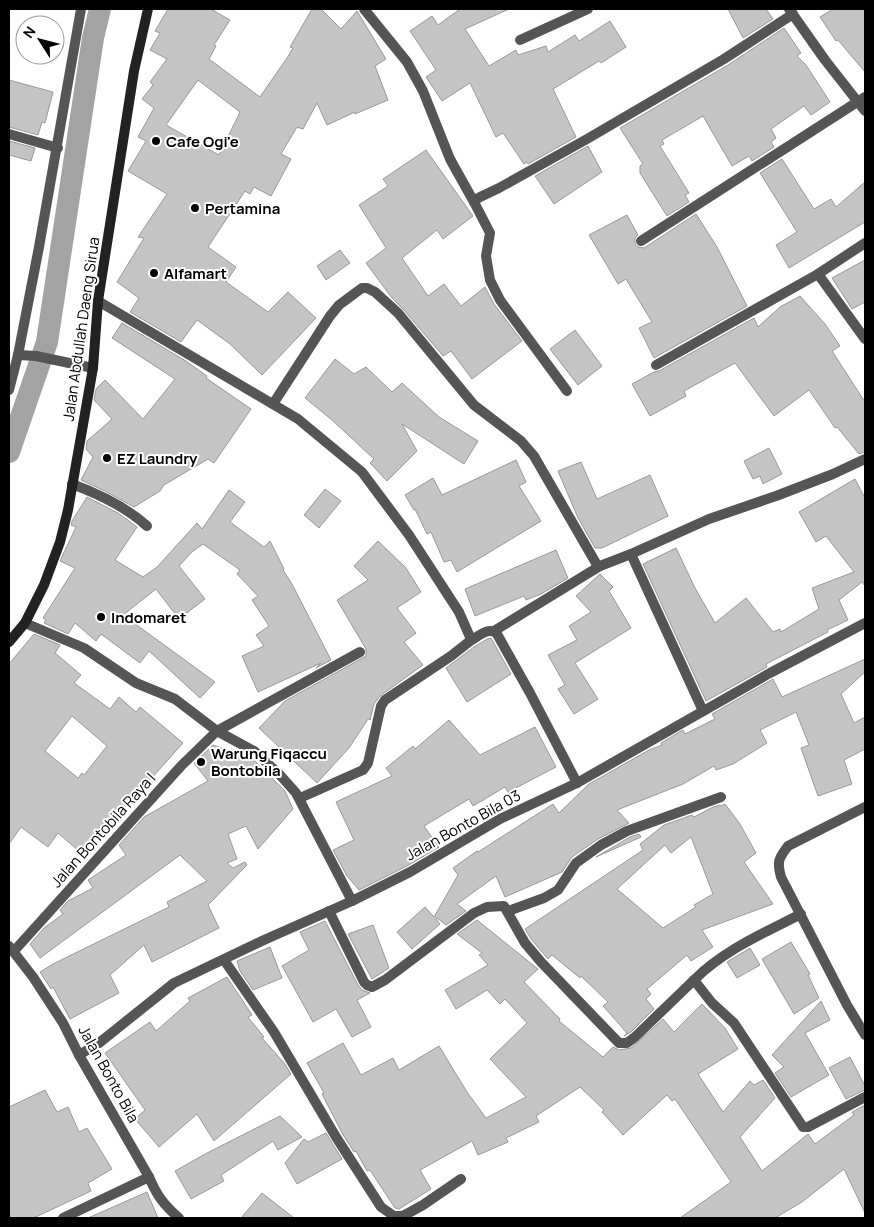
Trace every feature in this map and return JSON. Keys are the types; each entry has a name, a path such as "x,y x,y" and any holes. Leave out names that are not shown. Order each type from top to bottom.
{"main road":[{"name":"Jalan Abdullah Daeng Sirua","path":"9,642 25,623 44,585 60,542 93,368 98,301 134,72 148,9"}],"street":[{"path":"9,390 18,355 58,148 82,9"},
{"path":"364,9 407,62 423,91 450,159 490,233 486,256 490,280 500,300 567,392"},
{"path":"520,40 588,9"},
{"path":"474,202 724,59 791,12 826,60 862,99 865,111"},
{"path":"641,241 862,99"},
{"path":"9,134 58,148"},
{"path":"656,365 818,274 865,243"},
{"path":"818,274 865,340"},
{"path":"273,404 339,305 356,291 368,288 398,313 474,405 521,441 534,456 594,561 600,566"},
{"path":"98,301 298,419 362,472 409,535 459,612 470,641"},
{"path":"18,355 36,356 93,368"},
{"path":"300,798 363,770 368,763 381,706 385,700 470,641 490,630 494,630 600,566 708,519 784,493 865,459"},
{"path":"72,484 113,503 138,518 147,526"},
{"path":"631,554 703,711"},
{"path":"25,623 84,648 136,683 175,699 217,731 254,751 280,775 300,798 352,901"},
{"name":"Jalan Bonto Bila 03","path":"79,1055 99,1043 174,984 410,872 500,819 577,783 770,673 865,624"},
{"path":"494,630 530,693 577,783"},
{"name":"Jalan Bontobila Raya I","path":"11,949 182,765 217,731 360,652"},
{"path":"508,911 544,898 558,890 576,863 610,840 627,831 721,797"},
{"path":"865,807 788,846 780,856 778,866 781,878 847,1005 865,1035"},
{"path":"329,911 364,982 372,987 385,980 474,913 487,906 504,906 525,942 541,962 619,1043 627,1043 635,1037 707,967 735,948 801,914"},
{"name":"Jalan Bonto Bila","path":"11,949 33,977 63,1024 149,1177 157,1195 167,1208 179,1218"},
{"path":"224,960 274,1032 380,1207 394,1216 403,1216 461,1179"},
{"path":"694,980 712,1003 734,1023 803,1127 808,1127 865,1097"},
{"path":"63,1218 149,1177"}],"building":[{"path":"168,9 211,9 230,20 214,45 216,46 209,59 260,97 290,56 289,54 293,48 290,47 312,9 321,9 341,29 357,11 386,59 375,66 388,100 327,125 317,103 303,129 297,127 281,154 291,159 271,196 254,187 250,194 245,191 208,247 236,267 226,282 268,312 288,292 316,318 262,375 230,344 197,320 181,342 130,312 139,298 117,282 144,238 138,237 167,194 128,171 146,141 138,137 154,108 142,99 153,85 150,82 167,59 150,50 160,33 155,31","holes":["198,80 240,112 219,155 166,125"]},
{"path":"460,9 509,9 465,29 489,66 516,50 518,55 546,46 548,52 575,35 579,41 610,21 626,47 553,89 576,137 528,164 527,162 524,164 503,133 496,137 470,83 442,101 426,77 436,70 410,31 432,16 438,25"},
{"path":"728,9 766,9 773,19 743,38"},
{"path":"833,9 865,9 865,72 838,40 836,41 820,17"},
{"path":"784,28 801,53 797,56 806,65 830,102 811,115 804,106 771,129 776,138 771,142 774,147 752,161 749,156 732,166 703,116 662,140 664,144 660,146 689,193 685,195 689,202 667,216 640,173 640,166 643,164 620,128 728,65"},
{"path":"9,80 53,92 45,123 42,122 38,135 9,127"},
{"path":"9,141 35,148 31,161 9,155"},
{"path":"588,146 602,172 554,204 535,176"},
{"path":"426,150 473,216 443,239 437,230 402,258 428,296 444,284 461,306 485,287 494,304 522,341 472,379 451,351 443,356 392,298 366,263 386,248 359,205 388,186 383,179"},
{"path":"782,159 814,209 831,199 836,207 865,182 865,222 789,268 776,245 797,232 760,173"},
{"path":"696,214 717,247 747,306 654,358 639,328 652,322 626,279 618,284 589,235 627,215 638,235 635,238 635,244 638,247 644,248"},
{"path":"340,250 350,263 326,280 317,266"},
{"path":"865,260 865,302 852,309 832,278"},
{"path":"800,296 825,324 840,346 832,351 865,402 865,452 859,454 837,427 835,428 809,390 774,416 735,363 684,391 686,396 650,416 632,384 754,318 758,327 780,307"},
{"path":"122,323 186,361 207,376 206,378 251,409 214,463 208,459 164,485 160,491 134,507 81,480 93,457 86,449 87,441 112,419 94,400 96,389 105,380 143,419 175,379 112,338"},
{"path":"575,330 602,366 578,385 550,349"},
{"path":"335,359 354,374 366,367 392,392 402,383 439,417 478,441 464,464 402,424 417,451 387,481 370,463 374,459 305,398"},
{"path":"769,448 782,474 763,484 760,476 753,479 744,461"},
{"path":"516,460 526,482 519,486 541,521 457,572 451,560 444,562 431,532 427,534 415,509 405,495 433,478 442,495"},
{"path":"581,462 597,499 650,475 668,516 602,548 595,548 578,518 558,471"},
{"path":"855,479 865,498 865,586 862,582 839,600 848,620 766,664 767,667 706,701 643,564 676,548 695,588 715,623 746,598 773,632 780,629 781,632 819,609 812,588 854,572 826,536 816,542 799,512"},
{"path":"325,489 341,501 319,528 304,515"},
{"path":"229,490 245,502 230,522 264,547 270,541 283,570 331,660 258,692 242,656 264,646 256,635 269,626 252,600 258,596 237,574 240,570 203,544 192,552 179,566 205,599 179,619 156,589 123,615 215,682 200,698 149,651 140,663 101,634 96,641 75,623 68,634 44,623 46,620 43,618 75,568 60,561 76,527 71,525 72,521 87,497 118,513 137,527 115,560 143,577 157,567 197,523 202,529"},
{"path":"378,541 406,568 421,592 397,608 416,633 404,642 423,665 380,696 374,704 370,720 368,719 349,748 317,783 259,728 285,701 366,656 366,649 337,600 368,580 354,566"},
{"path":"556,550 568,578 541,594 526,600 524,596 475,616 465,589"},
{"path":"600,574 613,587 609,591 631,628 575,663 598,699 574,714 558,689 565,685 548,655 577,640 569,626 591,612 576,596"},
{"path":"34,634 60,645 55,653 81,675 74,683 110,709 119,697 136,712 140,707 183,743 107,828 103,823 80,852 58,833 48,847 21,827 9,844 9,664","holes":["72,716 107,746 84,775 82,773 78,778 45,751"]},
{"path":"491,638 511,674 467,702 446,668 474,647"},
{"path":"865,659 865,672 841,694 854,723 865,717 865,749 844,760 852,784 818,796 801,748 809,745 796,712 760,730 767,743 733,764 716,770 714,766 683,784 617,810 629,823 598,839 572,857 562,872 505,897 496,876 457,904 466,911 446,925 437,918 440,924 412,949 397,932 425,907 434,917 458,875 453,868 553,804 559,813 589,784 649,750 662,745 661,743 683,730 685,734 715,719 712,714 773,679 782,697"},
{"path":"449,720 480,755 535,727 556,767 508,792 505,787 473,806 469,799 424,826 439,847 407,866 359,890 347,876 333,850 354,840 336,802 392,776 386,768 413,746 415,749"},
{"path":"213,745 253,759 285,791 293,809 258,849 246,826 228,834 237,859 227,863 233,868 245,862 247,865 208,905 219,928 152,962 144,945 110,975 119,993 70,1019 53,987 51,989 40,972 169,907 167,902 207,881 180,855 40,958 30,944 44,928 63,914 60,910 68,901 93,888 88,880 126,855 119,845 144,817 208,781 194,763"},
{"path":"725,804 740,824 756,853 744,862 773,904 702,930 713,947 691,961 687,955 647,989 651,994 646,999 654,1009 631,1032 624,1036 627,1033 603,1006 608,1002 581,976 580,978 552,955 548,959 525,929 643,850 640,844 664,825 692,815 694,817 713,807","holes":["691,837 713,894 694,905 696,907 663,928 617,889 665,845 671,853"]},
{"path":"639,834 641,837 596,857 630,837"},
{"path":"477,920 538,969 524,982 560,1019 559,1021 603,1057 613,1047 619,1050 631,1048 663,1019 674,1032 702,1004 725,1028 738,1049 698,1074 723,1112 750,1081 754,1085 763,1080 775,1098 740,1137 762,1171 808,1134 815,1144 854,1115 852,1112 865,1105 865,1213 844,1169 802,1202 775,1218 680,1218 731,1182 675,1099 672,1101 667,1095 623,1135 602,1112 604,1110 580,1087 536,1116 539,1122 506,1138 508,1142 478,1155 472,1141 420,1170 431,1189 399,1209 395,1208 370,1170 367,1171 356,1151 354,1152 342,1133 322,1094 324,1093 307,1063 343,1043 361,1075 393,1058 399,1070 439,1046 467,1092 486,1118 526,1097 490,1059 527,1023 505,999 500,1004 487,990 456,1009 445,990 488,965 479,955 482,953 457,934"},
{"path":"325,921 358,985 362,990 370,993 357,1000 371,1027 352,1037 336,1009 313,1022 282,966 309,950 300,932"},
{"path":"373,925 389,968 372,979 348,934"},
{"path":"791,942 810,974 808,975 819,998 794,1014 762,959"},
{"path":"270,947 282,978 253,990 240,971 237,961"},
{"path":"750,948 760,965 737,978 727,962"},
{"path":"227,977 252,1015 248,1017 291,1074 214,1141 197,1114 159,1147 135,1119 145,1110 105,1053 150,1022 156,1031 190,1001 188,998"},
{"path":"821,1001 830,1020 805,1033 829,1075 791,1097 775,1073 784,1067 772,1055"},
{"path":"850,1057 865,1086 865,1090 846,1099 829,1068"},
{"path":"45,1090 57,1112 68,1107 79,1132 87,1128 112,1169 88,1183 91,1191 33,1218 9,1218 9,1107"},
{"path":"280,1116 302,1137 278,1150 273,1141 221,1175 224,1181 191,1199 175,1171"},
{"path":"326,1133 342,1159 297,1184 285,1163 304,1139 308,1142"},
{"path":"147,1192 158,1218 88,1218"},
{"path":"262,1193 294,1218 241,1218"}],"waterway":[{"path":"9,452 47,342 93,38 100,9"}],"place":[{"name":"Cafe Ogi'e","path":"156,141"},
{"name":"Pertamina","path":"195,208"},
{"name":"Alfamart","path":"154,273"},
{"name":"EZ Laundry","path":"107,458"},
{"name":"Indomaret","path":"101,617"},
{"name":"Warung Fiqaccu Bontobila","path":"201,762"}]}
